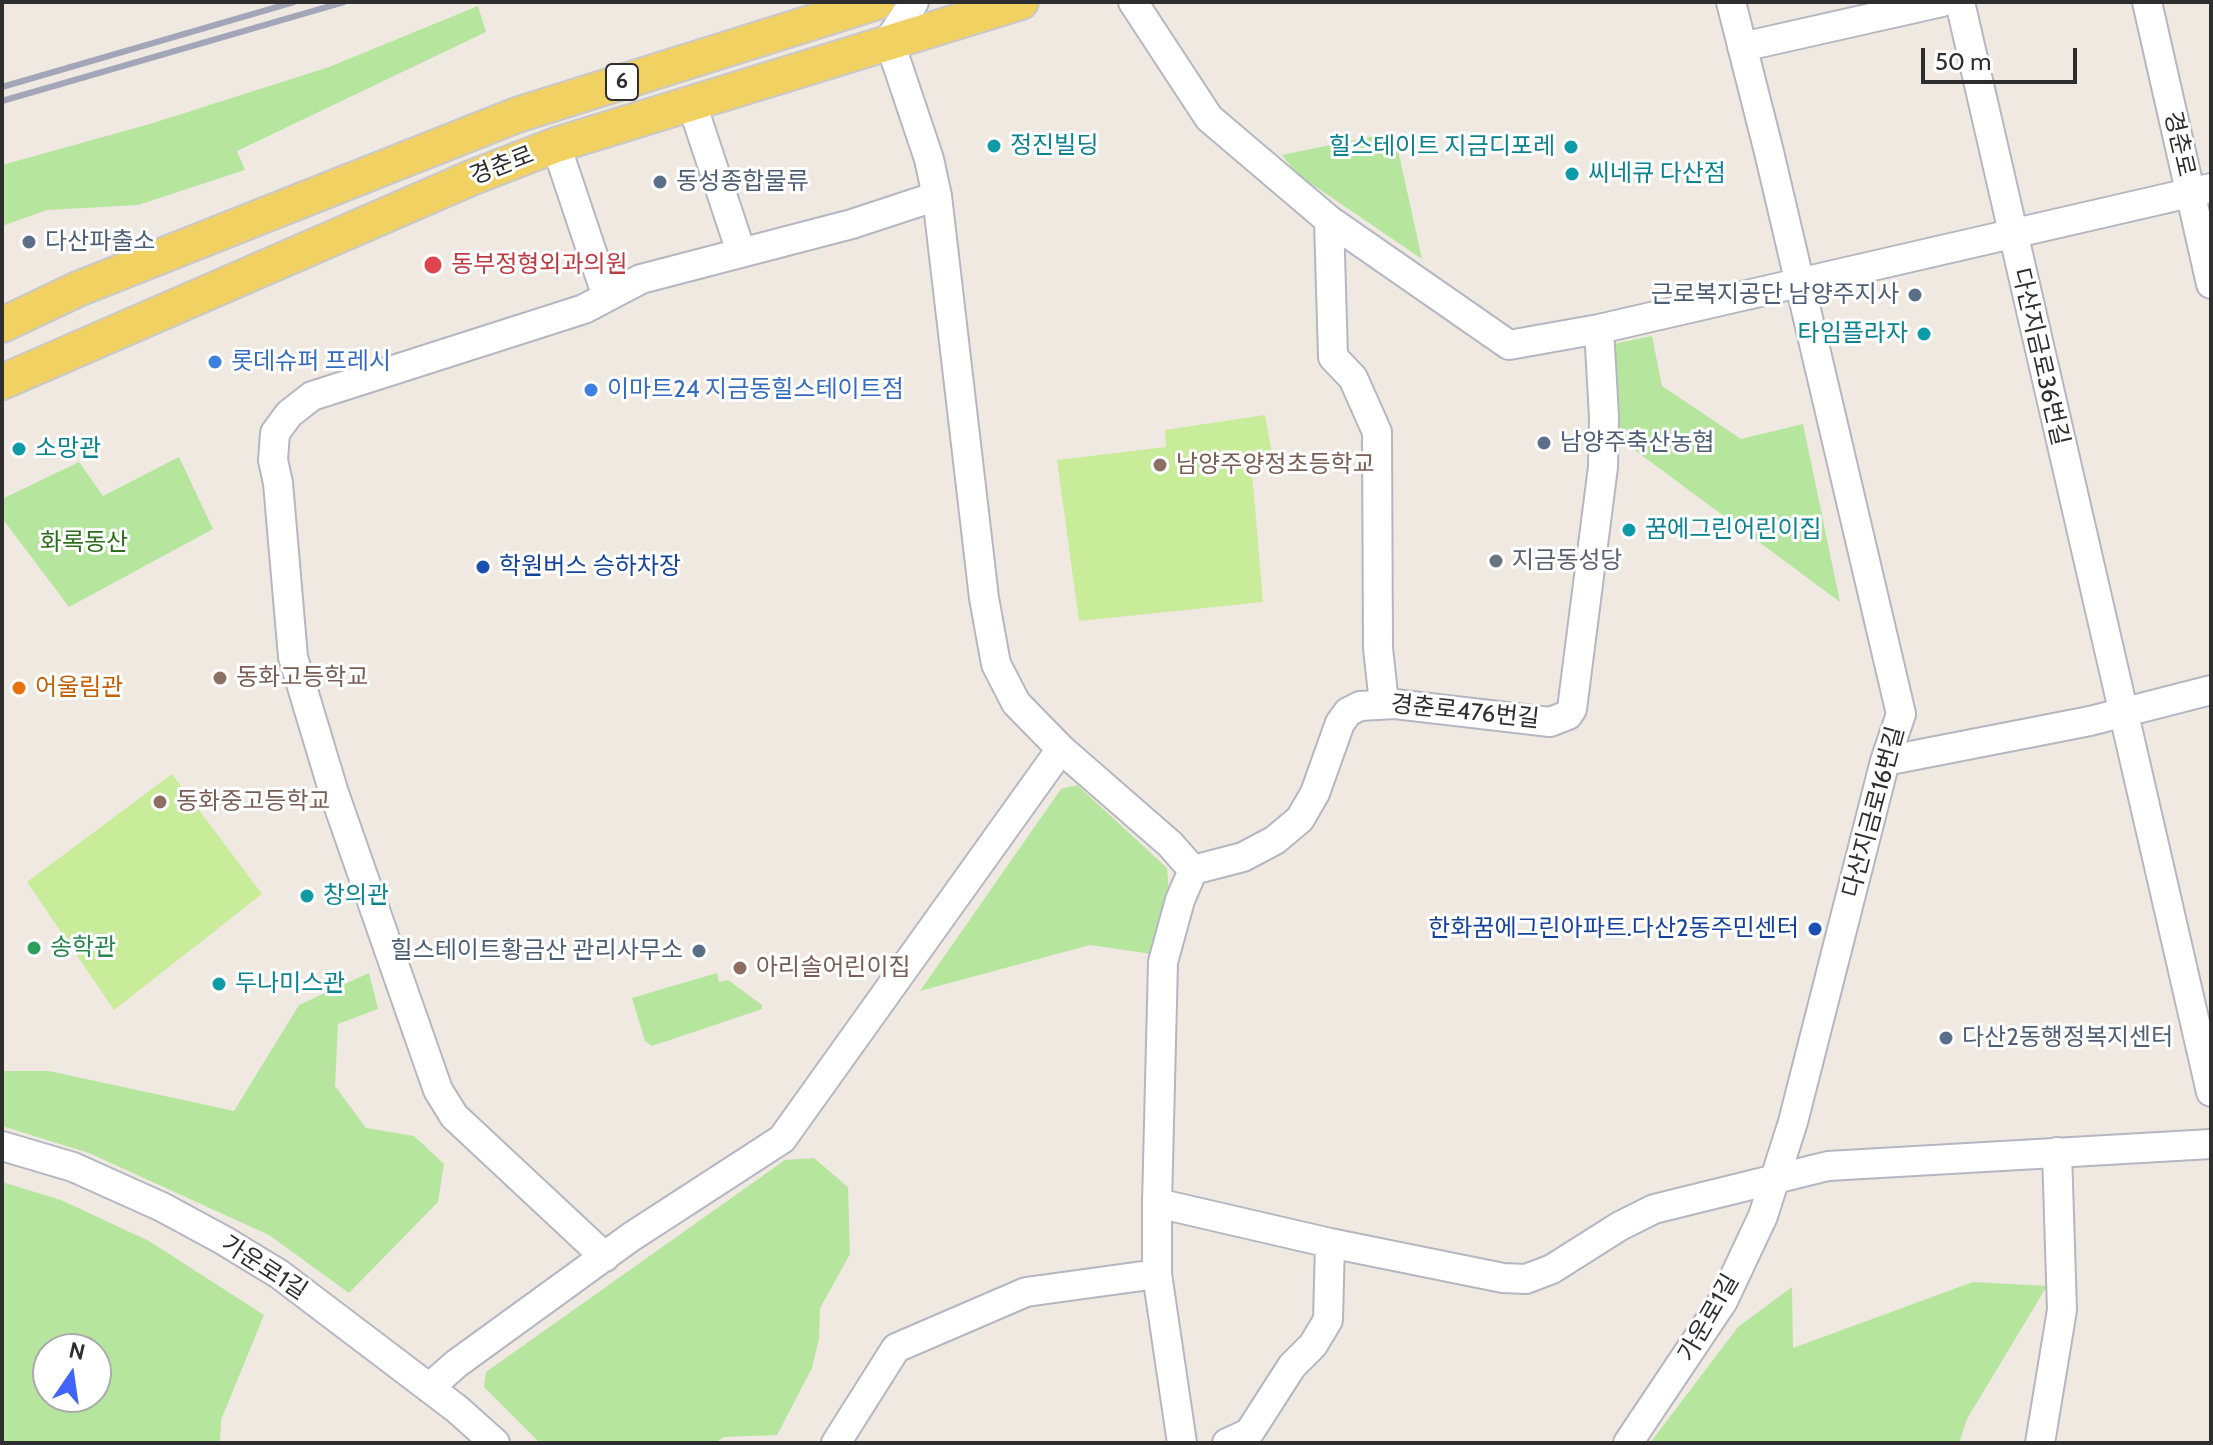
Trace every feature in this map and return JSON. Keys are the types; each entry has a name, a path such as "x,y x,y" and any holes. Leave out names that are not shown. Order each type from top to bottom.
{"main road":[{"name":"경춘로","path":"2,325 78,289 517,115 877,2"},
{"name":"경춘로","path":"2,382 471,178 556,145 889,40 1021,2"}],"street":[{"path":"914,2 889,40 937,196 984,598 996,664 1016,703 1061,749 1170,844 1193,870 1180,900 1163,962 1157,1203 1157,1274 1182,1443"},
{"path":"1133,2 1209,118 1329,220 1509,345 1599,329 1798,280 2201,191 2211,284"},
{"name":"다산지금로16번길","path":"1731,2 1901,714 1885,761 1793,1122 1772,1182"},
{"path":"1742,47 1942,2"},
{"name":"다산지금로36번길","path":"1960,2 2121,712 2211,1092"},
{"name":"경춘로","path":"2147,2 2201,191"},
{"path":"691,101 741,252"},
{"path":"556,145 607,297"},
{"path":"605,1257 454,1116 438,1090 334,793 293,657 278,483 273,460 275,433 289,414 312,396 584,309 641,279 852,224 937,196"},
{"path":"1329,220 1333,357 1353,378 1377,432 1378,648 1384,703"},
{"name":"경춘로476번길","path":"1193,870 1243,857 1275,840 1300,819 1348,712 1384,703 1550,722 1568,715 1572,709 1603,467 1604,417 1599,329"},
{"path":"1885,761 2211,690"},
{"path":"429,1388 456,1364 605,1257 718,1178 782,1139 1061,749"},
{"path":"1157,1203 1330,1243 1503,1278 1526,1279 1552,1269 1620,1226 1654,1209 1828,1166 2211,1144"},
{"name":"가운로1길","path":"2,1146 73,1167 162,1207 223,1240 279,1274 429,1388 495,1443"},
{"path":"2040,1443 2062,1310 2057,1152"},
{"name":"가운로1길","path":"1628,1443 1723,1301 1763,1216 1772,1182"},
{"path":"1227,1443 1249,1433 1292,1366 1313,1345 1328,1320 1330,1243"},
{"path":"836,1443 896,1348 1026,1292 1157,1274"}],"green space":[{"path":"478,6 486,32 237,151 245,170 138,205 47,210 2,226 2,165 150,124 329,67"},
{"path":"1394,132 1422,259 1297,174 1282,155"},
{"path":"1652,336 1662,386 1741,439 1803,424 1840,602 1613,434 1607,357 1617,343"},
{"path":"1265,415 1274,464 1252,472 1263,602 1079,621 1057,460 1166,447 1165,430"},
{"name":"화록동산","path":"179,457 213,529 69,607 2,518 2,499 79,462 103,496"},
{"path":"172,774 262,894 114,1010 27,882"},
{"path":"1077,785 1167,868 1169,891 1152,954 1090,945 920,991 1061,789"},
{"path":"369,973 378,1009 338,1024 335,1086 366,1128 414,1136 444,1164 438,1202 349,1293 269,1235 89,1153 2,1126 2,1071 49,1071 234,1111 299,1005"},
{"path":"717,973 719,982 728,980 762,1005 762,1009 652,1046 645,1041 632,998"},
{"path":"814,1158 848,1187 850,1254 820,1308 819,1339 812,1368 777,1435 724,1437 715,1443 540,1443 484,1387 486,1372 785,1160"},
{"path":"2,1182 61,1200 149,1241 264,1315 221,1420 220,1443 2,1443"},
{"path":"1973,1282 2047,1286 1967,1419 1959,1443 1650,1443 1738,1327 1792,1287 1793,1348"}],"railway":[{"path":"2,87 294,2"},
{"path":"2,101 344,2"}],"place":[{"name":"정진빌딩","path":"994,146"},
{"name":"힐스테이트 지금디포레","path":"1571,147"},
{"name":"씨네큐 다산점","path":"1572,174"},
{"name":"동성종합물류","path":"660,182"},
{"name":"다산파출소","path":"29,242"},
{"name":"동부정형외과의원","path":"433,265"},
{"name":"근로복지공단 남양주지사","path":"1915,295"},
{"name":"타임플라자","path":"1924,334"},
{"name":"롯데슈퍼 프레시","path":"215,362"},
{"name":"이마트24 지금동힐스테이트점","path":"591,390"},
{"name":"남양주축산농협","path":"1544,443"},
{"name":"소망관","path":"19,449"},
{"name":"남양주양정초등학교","path":"1160,465"},
{"name":"꿈에그린어린이집","path":"1629,530"},
{"name":"지금동성당","path":"1496,561"},
{"name":"학원버스 승하차장","path":"483,567"},
{"name":"동화고등학교","path":"220,678"},
{"name":"어울림관","path":"19,688"},
{"name":"동화중고등학교","path":"160,802"},
{"name":"창의관","path":"307,896"},
{"name":"한화꿈에그린아파트.다산2동주민센터","path":"1815,929"},
{"name":"송학관","path":"34,948"},
{"name":"힐스테이트황금산 관리사무소","path":"699,951"},
{"name":"아리솔어린이집","path":"740,968"},
{"name":"두나미스관","path":"219,984"},
{"name":"다산2동행정복지센터","path":"1946,1038"}]}
